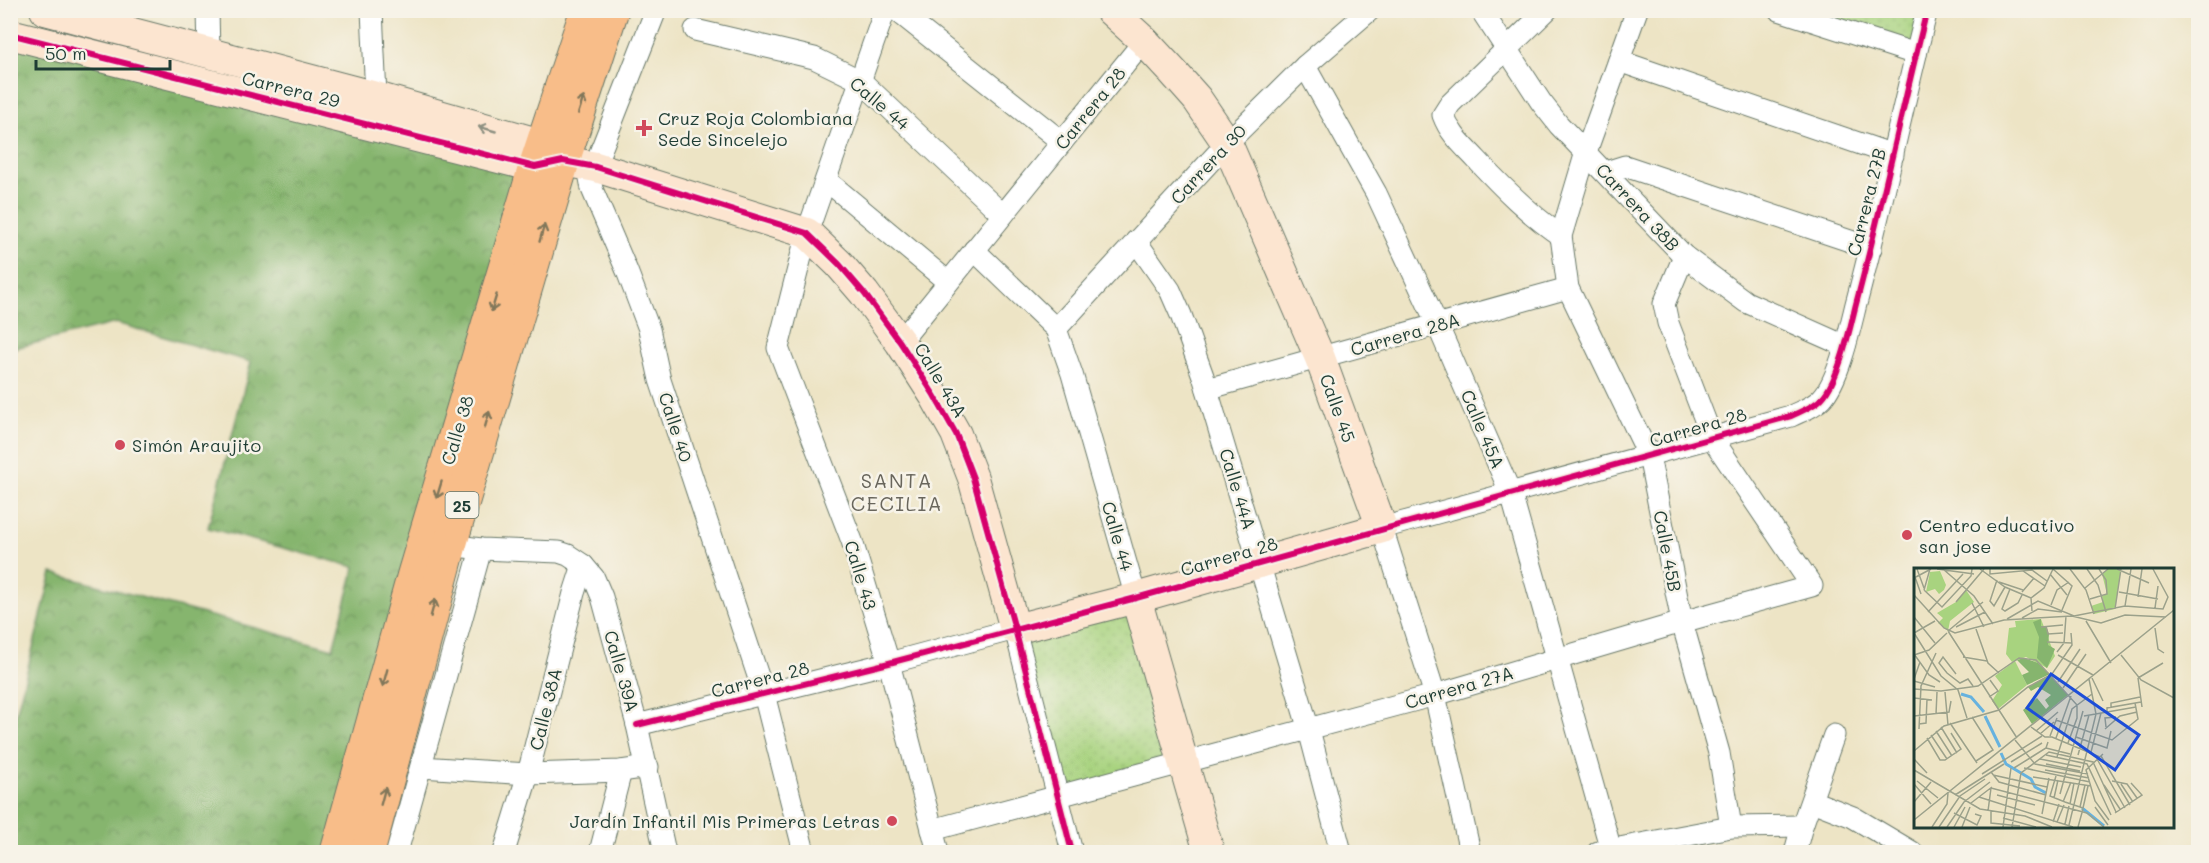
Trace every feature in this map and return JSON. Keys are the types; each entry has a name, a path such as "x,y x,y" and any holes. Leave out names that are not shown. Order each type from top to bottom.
{"highway":[{"name":"Calle 38","path":"337,852 411,586 547,157 587,10"},
{"name":"Calle 38","path":"368,852 465,547 547,157 612,10"}],"street":[{"path":"10,32 20,10"},
{"name":"Carrera 29","path":"45,10 376,97 547,157"},
{"path":"208,10 209,53"},
{"path":"372,10 376,97"},
{"name":"Calle 40","path":"656,10 590,178 592,189 649,329 660,380 764,694 804,852"},
{"name":"Calle 43","path":"885,10 807,233 778,348 852,541 889,663 938,852"},
{"path":"896,10 1062,142"},
{"name":"Calle 45","path":"1110,10 1144,41 1197,99 1227,143 1320,358 1382,528 1435,695 1470,852"},
{"name":"Carrera 30","path":"1056,329 1227,143 1305,66 1370,10"},
{"name":"Carrera 38B","path":"1481,10 1541,102 1684,256 1746,302 1845,346"},
{"path":"1547,10 1449,104 1443,115 1448,129 1508,194 1537,220 1561,236"},
{"path":"1568,288 1561,236 1586,152 1637,10"},
{"path":"1779,10 1916,54"},
{"name":"Carrera 27B","path":"1823,398 1833,379 1845,346 1871,248 1927,10"},
{"name":"Calle 44","path":"695,30 814,58 861,81 1003,215"},
{"name":"Carrera 29","path":"10,32 547,157"},
{"name":"Carrera 28","path":"900,342 1144,41"},
{"path":"1619,61 1893,155"},
{"name":"Calle 45A","path":"1305,66 1376,193 1437,324 1511,494 1557,659 1605,851"},
{"name":"Calle 43A","path":"547,157 596,167 807,233 839,264 864,293 900,342 934,395 956,434 973,478 1015,629 1072,852"},
{"path":"1606,172 1625,166 1871,248"},
{"path":"826,180 948,282"},
{"name":"Calle 44A","path":"1136,241 1170,290 1182,315 1207,389 1309,730 1341,852"},
{"name":"Calle 44","path":"974,250 1056,329 1072,374 1209,852"},
{"path":"1684,256 1664,304 1668,323 1712,438"},
{"name":"Carrera 28A","path":"1207,389 1568,288"},
{"name":"Calle 45B","path":"1568,288 1649,456 1682,622 1719,753 1731,827"},
{"name":"Carrera 28","path":"637,725 889,663 1136,598 1791,416 1810,408 1823,398"},
{"name":"Carrera 27A","path":"932,830 1309,730 1812,586 1712,438"},
{"path":"397,852 421,767 465,547 559,552 584,565"},
{"name":"Calle 39A","path":"584,565 594,578 602,597 648,767 665,852"},
{"name":"Calle 38A","path":"504,852 528,774 574,593 584,565"},
{"path":"1795,852 1834,735"},
{"path":"421,767 528,774 621,771 648,767"},
{"path":"600,852 621,771"},
{"path":"1812,801 1853,817 1912,852"},
{"path":"1605,851 1731,827 1802,826"}],"green space":[{"path":"1780,11 1927,11 1916,54"},
{"path":"10,34 535,167 337,852 11,852 11,734 52,573 333,649 355,567 208,528 251,362 116,323 11,349"},
{"path":"1136,598 1184,762 1058,795 1015,629"}],"cycle path":[{"path":"637,725 889,663 1136,598 1791,416 1811,406 1822,398 1834,379 1851,326 1927,10"},
{"path":"10,34 535,167 563,161 596,167 807,233 839,264 864,293 900,342 956,434 973,478 1015,629 1072,852"}],"place":[{"name":"Cruz Roja Colombiana Sede Sincelejo","path":"644,128"},
{"name":"Simón Araujito","path":"120,445"},
{"name":"Centro educativo san jose","path":"1907,535"},
{"name":"Jardín Infantil Mis Primeras Letras","path":"892,821"}],"district":[{"name":"SANTA CECILIA","path":"897,492"}]}
